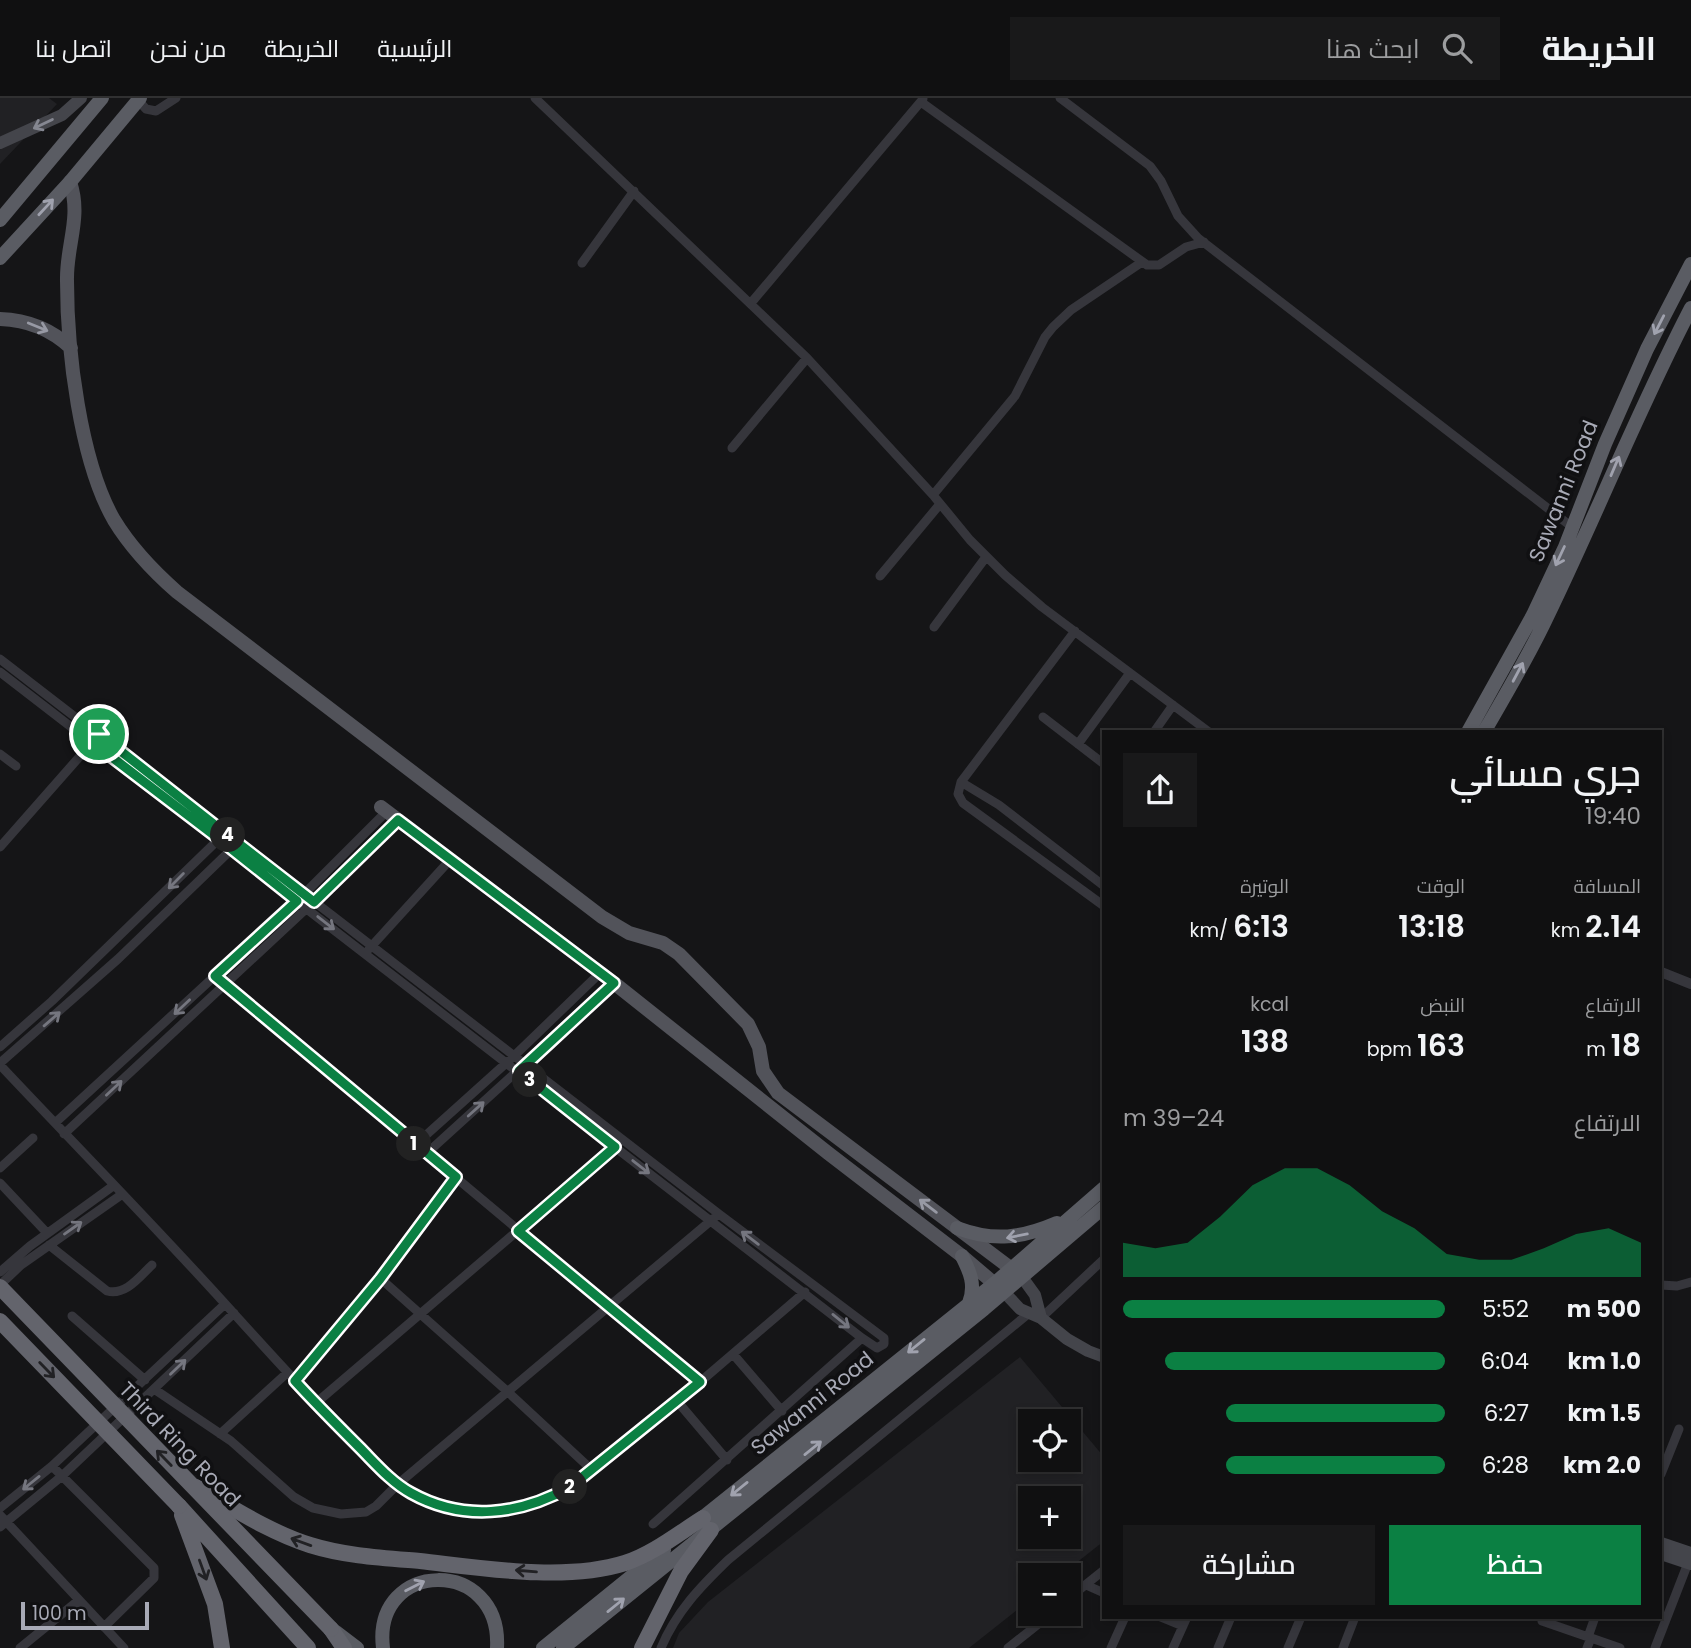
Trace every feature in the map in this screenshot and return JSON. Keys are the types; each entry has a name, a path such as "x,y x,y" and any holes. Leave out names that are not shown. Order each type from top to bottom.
{"highway":[{"path":"0,220 102,98"},
{"path":"0,258 70,182 139,99"},
{"name":"Sawanni Road","path":"1469,730 1524,633 1573,527 1605,444 1647,349 1691,264"},
{"name":"Sawanni Road","path":"1485,730 1545,621 1626,442 1691,308"},
{"name":"Sawanni Road","path":"1017,1273 1102,1190"},
{"name":"Sawanni Road","path":"543,1648 707,1524 1017,1273 1102,1209"},
{"path":"957,1228 987,1237 1005,1238 1039,1231 1074,1215"},
{"path":"962,1256 972,1280 969,1303"},
{"name":"Third Ring Road","path":"0,1284 186,1481 331,1629 357,1648"},
{"name":"Sawanni Road","path":"563,1648 969,1303 1000,1287"},
{"name":"Third Ring Road","path":"0,1321 179,1506 307,1647"},
{"path":"186,1481 291,1538 325,1550 443,1564 554,1573 595,1570 628,1562 707,1524"},
{"path":"179,1506 215,1604 222,1648"},
{"path":"642,1648 707,1524"},
{"path":"383,1648 384,1618 391,1605 405,1591 419,1583 442,1579 466,1586 483,1600 493,1618 497,1648"},
{"name":"Third Ring Road","path":"331,1629 344,1648"}],"main road":[{"path":"0,143 62,115 81,98"},
{"path":"70,182 76,211 66,280 71,348 85,433 102,496 126,538 158,576 602,917 629,933 663,943 679,954 748,1024 759,1046 763,1071 773,1088 1017,1273 1035,1294 1035,1316"},
{"path":"0,319 18,320 38,326 56,335 71,348"},
{"path":"389,813 614,983 962,1256 1000,1287 1016,1306 1102,1358"},
{"path":"828,1153 840,1140"},
{"path":"1662,1544 1690,1560"},
{"path":"1662,1554 1690,1560"}],"street":[{"path":"139,99 146,109 156,111 176,98"},
{"path":"536,98 807,358 986,557 1023,592 1206,730"},
{"path":"1060,98 1150,166 1161,181 1178,216 1191,232 1573,527"},
{"path":"751,303 922,100 1142,262 1159,265 1186,247 1204,242"},
{"path":"582,263 634,191"},
{"path":"933,495 1004,412 1020,389 1053,327 1071,310 1142,262"},
{"path":"733,448 807,358"},
{"path":"880,576 940,504"},
{"path":"934,626 986,557"},
{"path":"1075,631 961,782 958,794 963,803 1102,905"},
{"path":"1,662 99,734 222,836"},
{"path":"0,672 222,836 715,1217 884,1338 885,1342 881,1348 877,1349 862,1338 715,1217"},
{"path":"1078,744 1130,673"},
{"path":"1155,730 1173,705"},
{"path":"1043,717 1102,762"},
{"path":"0,847 99,734"},
{"path":"0,754 16,766"},
{"path":"961,782 999,805 1102,884"},
{"path":"55,1123 389,813"},
{"path":"64,1134 311,905 389,813"},
{"path":"0,1047 52,1001 222,836"},
{"path":"235,846 118,959 0,1064 287,1373 398,1484 422,1498 455,1509 479,1512 528,1507 549,1499 592,1470 805,1292"},
{"path":"369,950 450,860"},
{"path":"1662,972 1691,984"},
{"path":"415,1145 511,1059 600,973"},
{"path":"215,976 700,1382"},
{"path":"426,1154 614,983"},
{"path":"0,1168 33,1138"},
{"path":"316,1403 619,1144"},
{"path":"295,1381 380,1279 456,1177"},
{"path":"0,1183 47,1234"},
{"path":"0,1272 113,1186"},
{"path":"0,1284 21,1265 121,1195"},
{"path":"154,1389 253,1459 304,1505 322,1511 354,1514 366,1512 715,1217"},
{"path":"49,1245 113,1293 126,1289 152,1265"},
{"path":"661,1648 689,1598 728,1560 1102,1261"},
{"path":"380,1279 592,1470"},
{"path":"1662,1285 1677,1286 1691,1282"},
{"path":"0,1508 52,1465 225,1304"},
{"path":"124,1648 2,1521 62,1476 234,1313"},
{"path":"72,1316 145,1380"},
{"path":"653,1524 862,1338"},
{"path":"733,1354 782,1411"},
{"path":"220,1434 287,1373"},
{"path":"677,1401 727,1460"},
{"path":"1662,1472 1679,1429"},
{"path":"52,1465 154,1568 154,1578 104,1627"},
{"path":"1655,1648 1690,1560"},
{"path":"1081,1589 1102,1572"},
{"path":"1086,1585 1102,1592"},
{"path":"20,1648 79,1600"},
{"path":"1111,1648 1124,1619"},
{"path":"1218,1648 1230,1619"},
{"path":"1288,1648 1300,1619"},
{"path":"1343,1648 1354,1619"},
{"path":"1587,1648 1594,1619"},
{"path":"1542,1621 1620,1648"},
{"path":"1173,1648 1185,1622"},
{"path":"1008,1648 1036,1626"}],"shaded area":[{"path":"0,98 49,98 57,104 0,164"},
{"path":"1020,1357 1064,1409 1018,1409 1018,1472 1081,1472 1081,1430 1102,1455 1102,1543 1076,1563 1018,1563 1018,1609 969,1648 673,1648 679,1633 708,1602"}],"route":[{"path":"99,734 92,742 219,839 225,833 314,902 398,820 614,983 519,1071 615,1147 518,1231 700,1382 570,1487 528,1507 504,1511 455,1509 432,1502 412,1493 383,1472 295,1381 380,1279 456,1177 215,976 297,901 219,839 225,833 99,734"}]}
